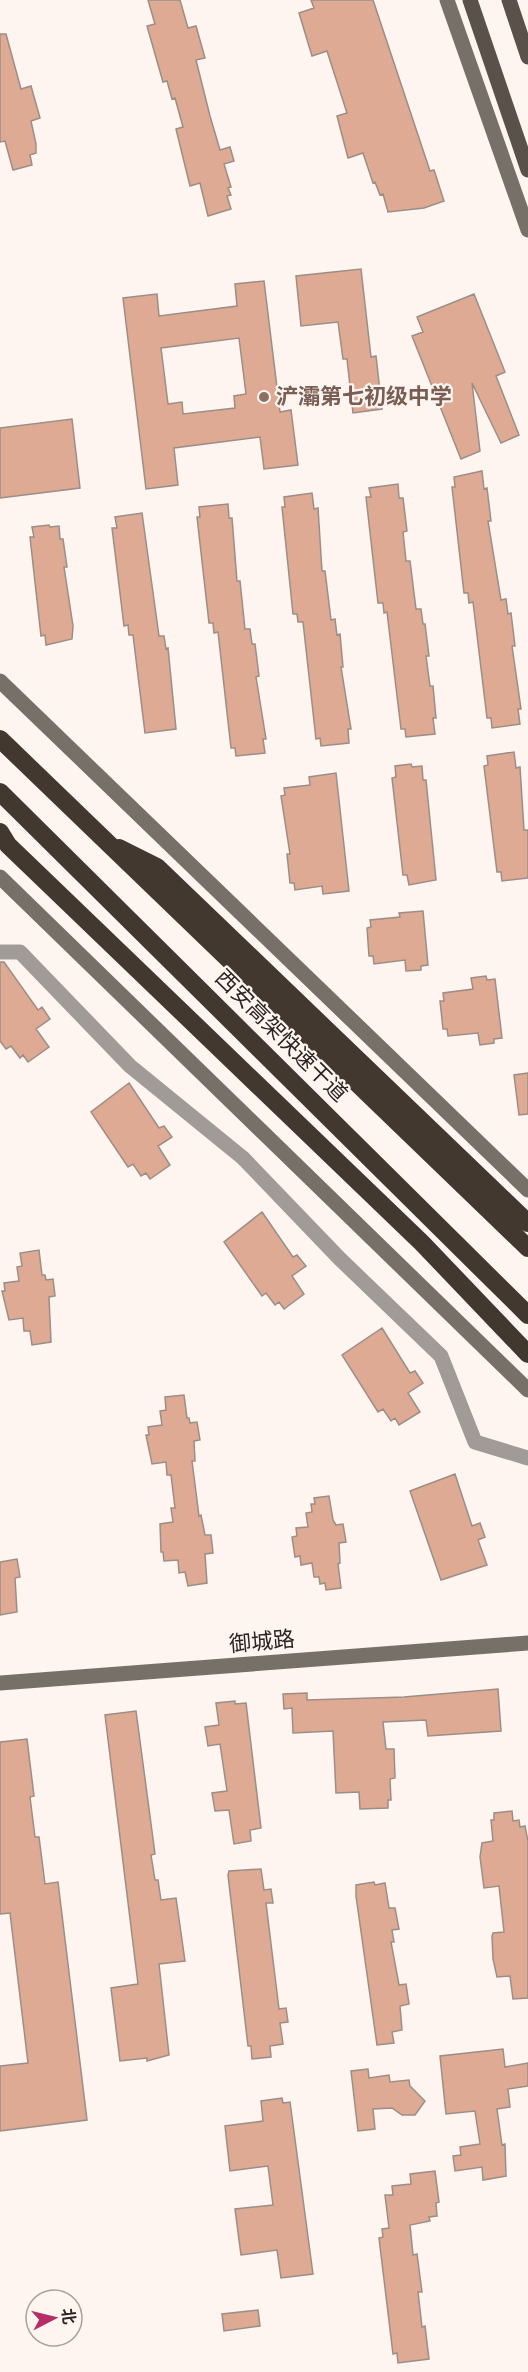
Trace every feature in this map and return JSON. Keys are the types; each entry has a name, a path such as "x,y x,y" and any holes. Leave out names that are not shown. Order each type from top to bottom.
{"highway":[{"name":"西安高架快速干道","path":"0,739 528,1248"},
{"name":"西安高架快速干道","path":"0,792 528,1315"},
{"path":"0,832 8,845 422,1243 528,1354"},
{"path":"102,839 157,867 528,1223"}],"main road":[{"path":"447,0 528,230"},
{"path":"470,0 528,170"},
{"path":"509,0 528,57"},
{"path":"0,681 528,1190"},
{"path":"0,877 528,1390"},
{"name":"御城路","path":"0,1683 528,1643"}],"street":[{"path":"0,952 20,952 130,1066 243,1158 340,1259 441,1356 475,1442 528,1458"}],"building":[{"path":"148,0 180,0 188,28 196,26 205,58 196,60 210,116 220,150 230,147 234,161 224,164 231,187 228,188 231,195 227,196 231,209 208,216 200,183 190,186 176,129 183,127 175,98 172,99 167,81 163,82 147,26 155,24"},
{"path":"311,0 373,0 430,171 434,170 444,201 424,208 388,212 383,194 380,195 375,182 373,183 363,153 348,158 337,116 347,113 327,51 312,56 299,13 314,8"},
{"path":"0,34 6,34 21,89 31,86 40,118 31,121 36,144 36,153 30,155 32,165 13,170 5,141 0,142"},
{"path":"361,269 371,357 376,356 382,409 353,413 347,359 343,359 338,322 301,326 296,276"},
{"path":"264,281 280,412 291,410 298,465 264,469 260,437 174,448 178,485 146,489 123,298 157,294 159,316 237,306 235,284","holes":["239,338 246,394 234,396 235,408 183,414 182,402 168,404 161,348"]},
{"path":"474,294 505,372 496,376 519,435 501,443 472,383 480,451 461,459 412,336 423,332 417,317"},
{"path":"72,419 80,488 0,498 0,428"},
{"path":"482,471 484,489 487,488 491,521 488,521 501,600 506,599 508,614 511,613 515,646 512,646 521,709 518,709 520,724 492,728 491,718 487,718 473,602 469,603 468,593 464,593 452,487 455,487 454,477"},
{"path":"398,484 399,498 403,498 407,531 403,532 406,561 410,561 416,609 421,609 423,624 425,624 429,656 426,656 430,686 433,686 436,718 433,718 435,734 406,737 405,729 401,729 387,612 384,613 383,603 378,603 366,497 371,497 369,488"},
{"path":"312,493 314,509 318,508 322,571 325,571 331,620 335,619 337,635 340,634 343,667 341,667 351,729 348,729 349,743 321,746 320,738 316,739 303,622 298,622 297,614 293,614 282,507 285,507 284,497"},
{"path":"228,504 229,518 232,518 237,581 240,581 245,629 250,629 252,644 255,644 259,676 256,677 266,739 263,739 265,753 236,756 235,748 231,748 218,632 214,633 213,623 209,623 197,517 200,517 199,507"},
{"path":"142,513 159,636 164,636 166,649 168,648 176,729 145,733 133,635 129,635 128,625 124,626 112,528 117,528 115,517"},
{"path":"49,525 50,527 59,526 60,539 63,539 67,567 64,567 73,626 72,639 46,645 45,635 41,636 30,537 34,537 32,527"},
{"path":"514,752 516,768 520,767 524,830 528,830 528,878 502,881 501,872 497,872 484,766 488,765 487,756"},
{"path":"411,764 412,767 422,766 423,780 426,780 436,880 409,885 407,875 403,875 392,778 396,777 395,766"},
{"path":"336,773 349,891 323,894 322,886 295,890 294,883 290,883 287,854 290,854 281,796 285,795 284,788 310,785 309,777"},
{"path":"423,911 428,965 421,966 421,970 406,971 405,960 374,964 373,956 369,956 367,928 371,927 370,920 400,917 399,913"},
{"path":"0,962 4,962 38,1010 42,1007 50,1019 36,1029 49,1047 28,1062 23,1055 20,1058 11,1046 6,1049 0,1041"},
{"path":"486,976 487,980 495,979 502,1038 494,1039 494,1043 480,1045 478,1033 448,1036 447,1029 443,1029 440,1001 444,1001 443,993 473,989 471,978"},
{"path":"528,1073 528,1114 519,1115 514,1075"},
{"path":"129,1083 159,1128 164,1126 172,1137 158,1146 170,1165 150,1179 146,1173 141,1176 133,1164 128,1167 91,1112"},
{"path":"262,1212 293,1257 297,1255 306,1266 292,1276 304,1294 284,1309 279,1302 275,1305 266,1293 262,1296 224,1242"},
{"path":"39,1250 42,1275 45,1275 46,1280 53,1279 55,1296 49,1297 51,1342 32,1345 30,1331 24,1331 23,1318 9,1320 2,1291 5,1291 4,1283 19,1281 17,1267 22,1266 20,1253"},
{"path":"382,1328 410,1373 415,1371 423,1383 408,1393 420,1412 399,1425 395,1418 391,1421 383,1409 378,1412 342,1355"},
{"path":"184,1395 187,1418 190,1423 197,1422 200,1440 194,1441 195,1461 192,1461 199,1516 201,1515 205,1535 211,1535 213,1553 205,1554 207,1583 188,1586 185,1572 179,1573 178,1560 164,1561 163,1552 161,1552 160,1524 173,1522 171,1508 175,1508 171,1475 167,1475 166,1462 152,1464 146,1435 149,1435 148,1427 162,1425 160,1411 166,1410 165,1397"},
{"path":"455,1474 472,1526 480,1523 485,1537 478,1540 487,1565 441,1580 410,1491"},
{"path":"329,1496 333,1520 336,1525 343,1524 346,1542 339,1543 340,1563 338,1564 341,1588 326,1590 325,1583 320,1584 319,1577 314,1577 312,1563 301,1565 300,1556 295,1557 292,1537 297,1536 296,1528 308,1527 306,1513 312,1512 311,1504 315,1504 314,1498"},
{"path":"17,1559 20,1577 15,1578 17,1612 0,1615 0,1562"},
{"path":"498,1689 501,1731 428,1736 426,1720 383,1722 386,1749 394,1749 395,1778 390,1779 391,1800 388,1800 388,1808 360,1809 359,1792 336,1793 333,1731 293,1733 292,1708 284,1709 283,1694 307,1693 307,1700 404,1697"},
{"path":"235,1701 235,1704 246,1703 261,1828 250,1830 251,1841 234,1844 229,1810 215,1811 212,1793 227,1791 220,1744 208,1746 205,1727 219,1725 216,1703"},
{"path":"136,1711 155,1854 151,1855 155,1880 158,1880 161,1900 176,1898 185,1961 159,1964 169,2055 147,2061 147,2058 120,2061 111,1988 138,1984 105,1715"},
{"path":"27,1739 34,1796 30,1797 35,1837 39,1837 45,1884 58,1882 87,2120 0,2131 0,2066 28,2063 10,1913 0,1914 0,1742"},
{"path":"512,1811 513,1821 519,1820 520,1827 525,1826 528,1841 528,1998 513,1999 510,1976 497,1977 493,1959 493,1933 504,1932 499,1886 484,1888 480,1857 482,1843 493,1841 491,1820 494,1820 494,1813"},
{"path":"261,1869 264,1890 271,1889 273,1903 266,1903 279,2009 286,2008 288,2022 280,2023 283,2044 270,2046 271,2057 252,2059 251,2046 248,2046 228,1875 229,1871"},
{"path":"374,1882 375,1885 385,1883 389,1908 395,1908 399,1929 392,1930 394,1942 391,1942 399,1985 406,1984 409,2004 400,2006 402,2030 392,2032 394,2043 377,2045 356,1896 356,1885"},
{"path":"503,2049 505,2067 528,2063 528,2086 508,2089 510,2107 497,2109 502,2145 505,2144 506,2176 483,2180 482,2167 455,2171 453,2156 461,2155 460,2147 480,2144 475,2111 446,2114 440,2056"},
{"path":"368,2069 369,2078 389,2075 390,2082 409,2080 410,2086 425,2101 415,2115 402,2115 392,2108 373,2109 375,2129 358,2131 351,2071"},
{"path":"282,2098 283,2103 290,2102 313,2274 281,2278 277,2250 241,2255 235,2209 273,2205 268,2166 230,2171 225,2126 263,2121 261,2101"},
{"path":"435,2171 439,2202 436,2203 437,2216 429,2217 430,2221 410,2225 413,2255 417,2254 422,2292 418,2292 422,2327 425,2326 429,2359 398,2363 397,2353 393,2354 379,2238 383,2237 382,2229 389,2228 385,2195 393,2195 392,2186 411,2184 410,2174"},
{"path":"258,2310 260,2326 224,2331 222,2314"}],"place":[{"name":"浐灞第七初级中学","path":"264,397"}]}
